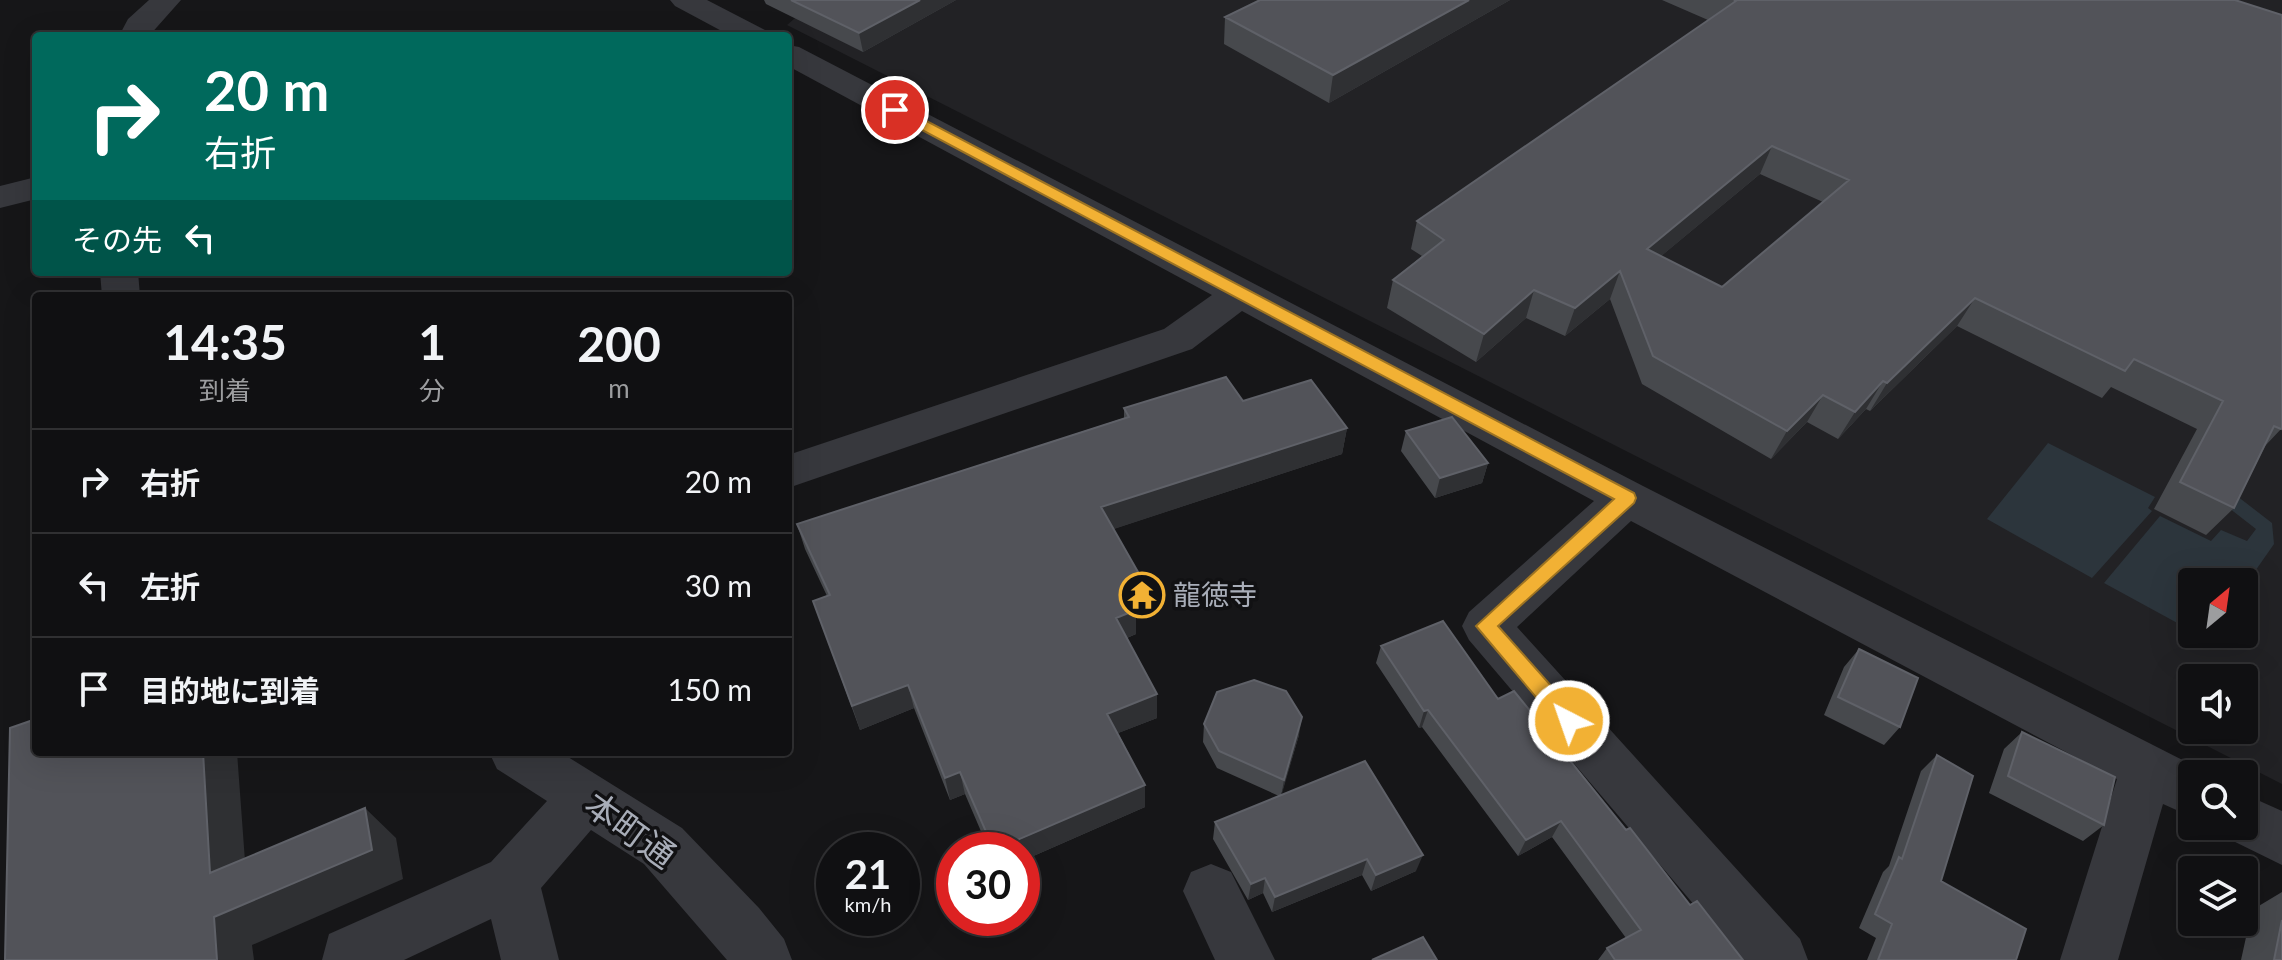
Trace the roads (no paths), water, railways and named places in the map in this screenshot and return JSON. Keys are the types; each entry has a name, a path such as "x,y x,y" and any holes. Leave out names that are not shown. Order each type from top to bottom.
{"street":[{"path":"136,32 139,25 166,0"},
{"path":"685,0 746,32"},
{"path":"792,56 1627,498 2170,780 2089,960"},
{"path":"0,197 32,189"},
{"path":"792,471 1178,339 1240,294"},
{"path":"1627,498 1486,626 1779,960"},
{"name":"本町通","path":"521,756 663,846 739,928 763,960"},
{"path":"351,960 350,955 511,881 586,797"},
{"path":"2258,826 2282,839"},
{"path":"511,881 530,960"},
{"path":"1211,891 1246,960"}],"place":[{"name":"龍徳寺","path":"1142,595"}]}
